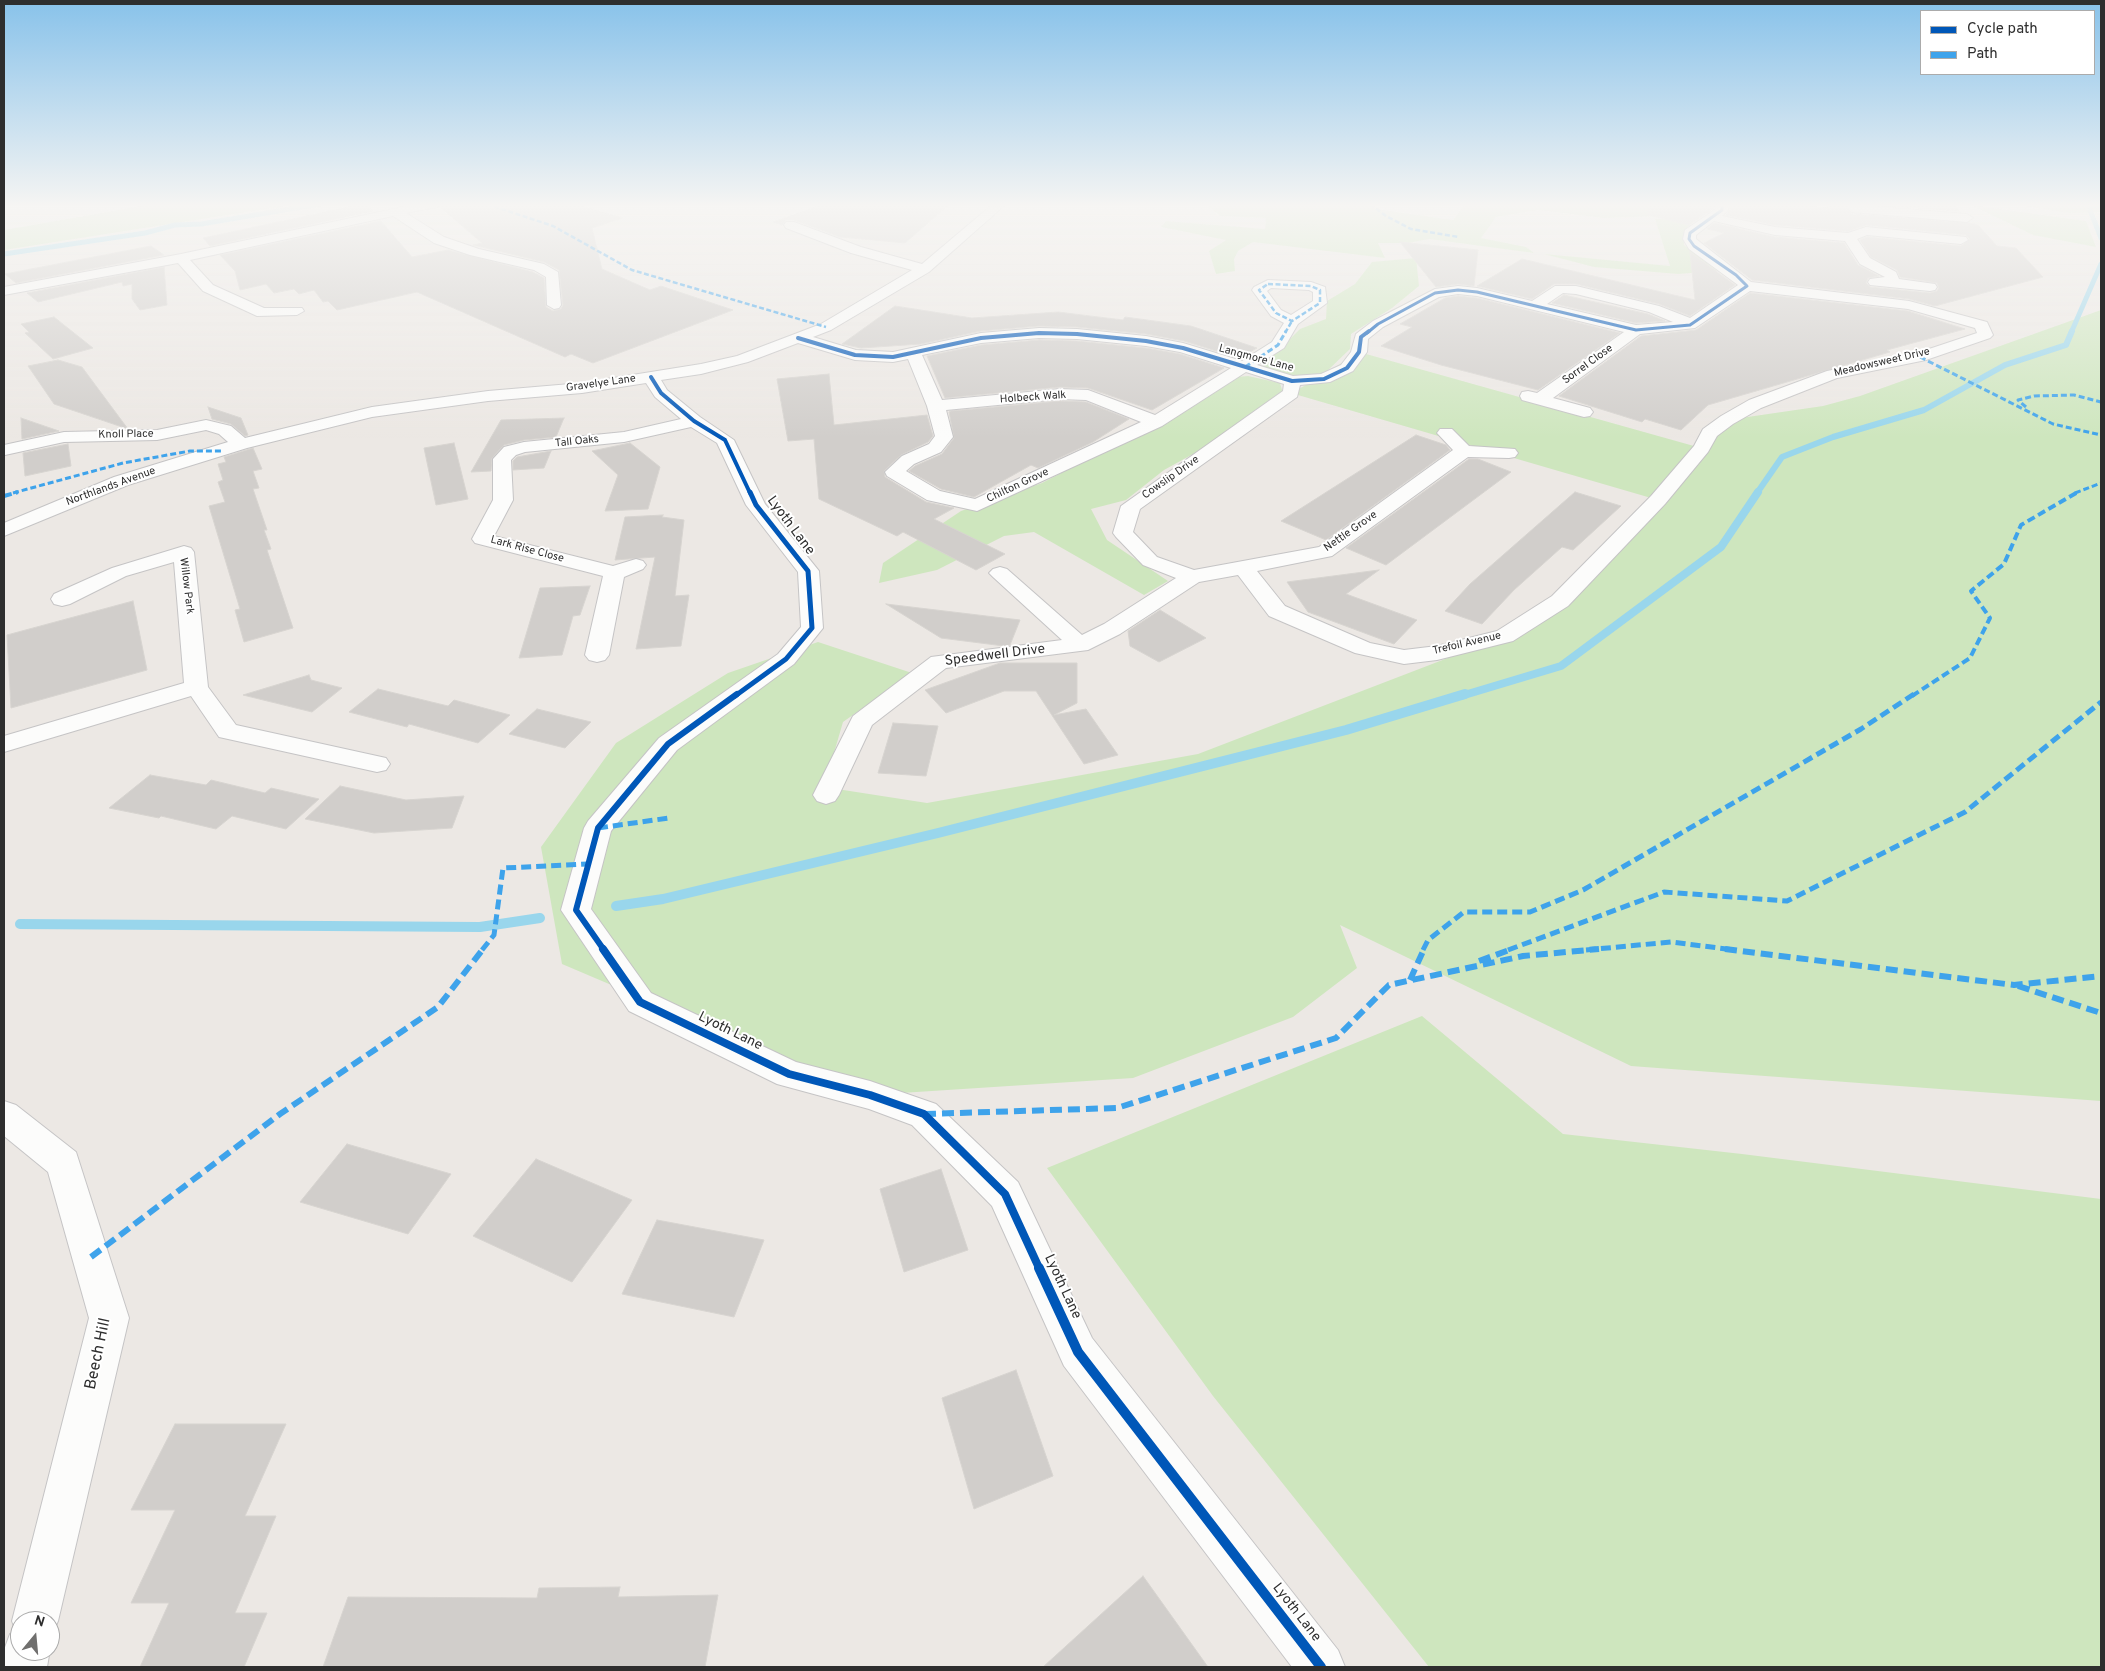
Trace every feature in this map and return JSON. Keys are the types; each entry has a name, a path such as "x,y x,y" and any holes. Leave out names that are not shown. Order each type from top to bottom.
{"street":[{"path":"4,292 56,282"},
{"path":"203,282 208,288 262,313 297,311"},
{"path":"552,282 554,305"},
{"name":"Gravelye Lane","path":"221,451 241,444 372,412 488,396 582,388 701,368 742,359 826,327 902,282"},
{"path":"1743,282 1747,286"},
{"path":"1874,282 1893,282 1930,288"},
{"name":"Langmore Lane","path":"798,338 855,356 893,357 914,354 954,342 981,338 1039,333 1077,334 1146,341 1183,348 1292,380 1324,379 1348,368 1359,352 1361,337 1378,324 1435,293 1458,290 1477,292 1636,330 1690,325 1747,286"},
{"name":"Meadowsweet Drive","path":"1702,448 1709,433 1755,404 1833,374 1920,357 1985,335 1982,326 1908,305 1747,286"},
{"path":"1534,306 1560,289 1576,290 1654,309 1690,325"},
{"name":"Chilton Grove","path":"914,354 936,406 944,437 936,448 908,460 894,472 934,496 977,506 1156,422 1278,345 1292,321"},
{"name":"Sorrel Close","path":"1584,412 1533,398 1636,330"},
{"name":"Lyoth Lane","path":"651,377 661,393 694,421 725,440 756,505 808,571 812,628 786,658 668,744 598,828 576,910 640,1002 789,1074 870,1095 924,1114 1006,1194 1078,1352 1321,1667"},
{"name":"Cowslip Drive","path":"1192,577 1150,561 1123,533 1131,506 1291,393 1292,380"},
{"name":"Holbeck Walk","path":"936,406 1060,394 1088,395 1156,422"},
{"name":"Tall Oaks","path":"503,500 502,459 510,451 524,447 624,437 694,421"},
{"name":"Knoll Place","path":"6,450 64,437 157,435 206,425 224,430 241,444"},
{"path":"1446,433 1464,451 1509,453"},
{"name":"Trefoil Avenue","path":"1244,569 1278,611 1363,648 1404,657 1438,652 1505,636 1560,601 1658,500 1702,448"},
{"name":"Northlands Avenue","path":"4,530 121,481 221,451"},
{"name":"Nettle Grove","path":"1192,577 1244,569 1325,552 1464,451"},
{"name":"Lark Rise Close","path":"503,500 482,539 614,573"},
{"name":"Willow Park","path":"62,599 119,572 184,552 196,686"},
{"path":"597,655 614,573 636,565"},
{"path":"1000,573 1080,645"},
{"name":"Speedwell Drive","path":"826,795 862,721 939,662 1080,645 1112,629 1192,577"},
{"path":"4,744 196,686 228,731 377,764"},
{"name":"Beech Hill","path":"4,1116 63,1163 110,1318 37,1611"}],"green space":[{"path":"1357,282 1419,282 1419,286 1392,308 1351,334 1350,349 1324,374 1359,352 1701,448 1727,420 1823,406 1860,396 2101,310 2101,1101 1631,1066 1340,925 1357,968 1293,1017 1133,1078 870,1095 562,964 541,847 616,743 728,673 818,642 912,673 843,722 824,787 927,803 1198,754 1505,636 1560,601 1658,500 1291,393 1319,378 1295,378 1261,368 1300,329 1326,319 1327,301"},
{"path":"1248,376 1280,383 1283,393 1233,432 1164,470 1126,500 1091,509 1107,540 1168,581 1144,595 1034,532 1004,536 937,570 879,583 883,563 961,511 1042,483 1206,398 1237,377"},
{"path":"1422,1016 1563,1134 1742,1154 2101,1199 2101,1667 1429,1667 1213,1396 1047,1168"}],"building":[{"path":"85,282 165,282 167,305 140,310 132,299 132,284 123,286 122,282 38,302 27,293"},
{"path":"238,282 544,282 546,307 553,311 561,309 563,305 560,282 632,282 650,290 661,286 733,310 593,363 571,354 565,357 417,292 337,310 328,301 323,302 314,290 299,294 294,289 274,293 266,284 240,290"},
{"path":"1432,282 1474,282 1474,286 1458,284 1436,287"},
{"path":"1484,282 1619,282 1695,300 1693,282 1731,282 1735,285 1690,316 1659,304 1576,284 1554,284 1532,299 1477,286"},
{"path":"1768,282 1866,282 1870,287 1930,293 1937,291 1939,288 1937,283 1931,282 2024,282 1935,306 1909,299"},
{"path":"1750,293 1908,311 1965,329 1887,350 1890,352 1708,405 1681,430 1645,419 1642,422 1559,396 1641,336 1696,330"},
{"path":"1564,295 1648,314 1665,321 1636,323 1552,303"},
{"path":"1458,296 1477,298 1620,333 1538,390 1441,365 1381,346 1412,327 1400,324 1445,298"},
{"path":"895,306 972,318 1058,312 1123,320 1125,317 1191,326 1257,348 1239,358 1184,341 1146,334 1077,327 1039,326 981,331 921,344 861,348 842,344"},
{"path":"54,317 93,348 53,359 25,333 29,332 21,324"},
{"path":"1039,340 1077,341 1146,348 1180,354 1224,368 1152,410 1088,388 1060,387 945,398 927,356 981,345"},
{"path":"58,360 82,367 128,429 54,404 28,366"},
{"path":"829,374 834,425 927,415 933,436 928,442 901,455 884,471 885,477 926,502 954,508 934,519 1005,554 976,570 903,532 897,536 819,499 814,439 788,441 777,379"},
{"path":"1060,401 1086,402 1129,419 1093,442 1038,468 1031,465 974,497 941,489 909,471 915,466 942,454 954,438 949,412 951,411"},
{"path":"208,407 241,418 248,435 245,436 231,424 212,419"},
{"path":"21,418 59,431 22,439"},
{"path":"564,418 556,437 524,440 504,445 492,458 491,471 471,472 501,420"},
{"path":"1416,435 1446,445 1450,450 1326,540 1281,521"},
{"path":"454,443 468,499 436,505 424,448"},
{"path":"630,443 660,467 648,509 605,511 618,475 592,451"},
{"path":"68,444 71,466 25,476 23,453"},
{"path":"253,448 262,469 253,471 259,488 253,489 267,530 264,530 271,549 267,550 293,628 244,642 235,610 240,609 209,506 225,502 218,482 223,480 218,464 226,462 224,457"},
{"path":"551,451 544,468 513,470 513,461 517,457"},
{"path":"1469,459 1478,459 1511,472 1386,565 1346,548"},
{"path":"1575,492 1621,506 1573,550 1562,547 1514,590 1482,624 1445,611 1470,584"},
{"path":"663,515 662,517 684,520 675,596 689,595 681,646 636,649 655,557 615,560 625,517"},
{"path":"1379,570 1346,594 1417,620 1394,644 1308,612 1287,582"},
{"path":"590,586 580,615 573,616 562,655 519,658 540,588"},
{"path":"133,601 147,670 11,708 7,635"},
{"path":"886,604 1020,620 1010,645 1004,646 941,638"},
{"path":"1160,610 1206,638 1159,662 1130,646 1128,631"},
{"path":"1000,663 1077,663 1077,703 1054,715 1086,709 1118,755 1084,764 1036,691 1004,691 946,713 925,690"},
{"path":"309,675 311,680 342,688 312,712 243,695"},
{"path":"378,689 448,706 454,700 510,715 478,743 409,724 407,727 349,712"},
{"path":"537,709 591,722 565,748 509,734"},
{"path":"893,723 938,726 926,776 878,773"},
{"path":"150,775 206,785 211,780 265,793 271,788 319,799 286,829 232,816 216,829 161,816 159,818 109,808"},
{"path":"340,786 406,800 464,796 452,828 374,833 305,819"},
{"path":"347,1144 451,1174 408,1234 300,1202"},
{"path":"536,1159 632,1200 572,1282 473,1236"},
{"path":"941,1169 968,1250 904,1272 880,1189"},
{"path":"657,1220 764,1240 734,1317 622,1294"},
{"path":"1016,1370 1053,1476 974,1509 942,1398"},
{"path":"175,1424 286,1424 245,1516 276,1516 235,1613 267,1613 244,1667 140,1667 169,1603 131,1603 175,1510 131,1510"},
{"path":"1143,1576 1208,1667 1043,1667"},
{"path":"620,1587 618,1597 718,1595 705,1667 323,1667 348,1597 537,1598 539,1588"}],"waterway":[{"path":"2071,333 2093,282"},
{"path":"1757,493 1782,457 1833,437 1924,410 2005,365 2066,345 2072,331"},
{"path":"1461,696 1561,666 1721,547 1758,492"},
{"path":"616,906 663,899 938,833 1346,730 1465,694"},
{"path":"20,924 480,927 540,918"}],"marked path":[{"path":"673,282 826,327"},
{"path":"1245,367 1278,345 1292,321 1276,313 1259,290 1268,284 1311,286 1320,290 1320,303 1292,321"},
{"path":"1920,357 2053,424 2101,435"},
{"path":"2026,407 2018,400 2034,396 2074,395 2101,402"},
{"path":"4,496 123,463 190,451 221,451"},
{"path":"1410,980 1428,940 1464,912 1530,912 1583,890 1861,729 1970,658 1990,618 1971,591 2004,564 2021,525 2074,494 2101,483"},
{"path":"1479,961 1664,892 1787,901 1965,812 2101,702"},
{"path":"598,828 669,818"},
{"path":"91,1257 280,1114 438,1007 494,935 503,868 588,864"},
{"path":"924,1114 1117,1108 1336,1038 1389,985 1523,956 1671,942 2014,985 2101,976"},
{"path":"2018,986 2101,1013"}],"cycle path":[{"path":"798,338 855,355 893,357 981,338 1039,333 1077,334 1146,341 1183,348 1292,381 1324,379 1347,368 1359,352 1361,337 1378,324 1435,293 1458,290 1477,292 1636,330 1690,325 1747,286 1743,282"},
{"path":"651,377 661,393 694,421 725,440 756,505 808,571 812,628 786,659 668,744 598,828 576,910 640,1002 789,1074 870,1095 924,1114 1005,1194 1078,1352 1321,1667"}]}
